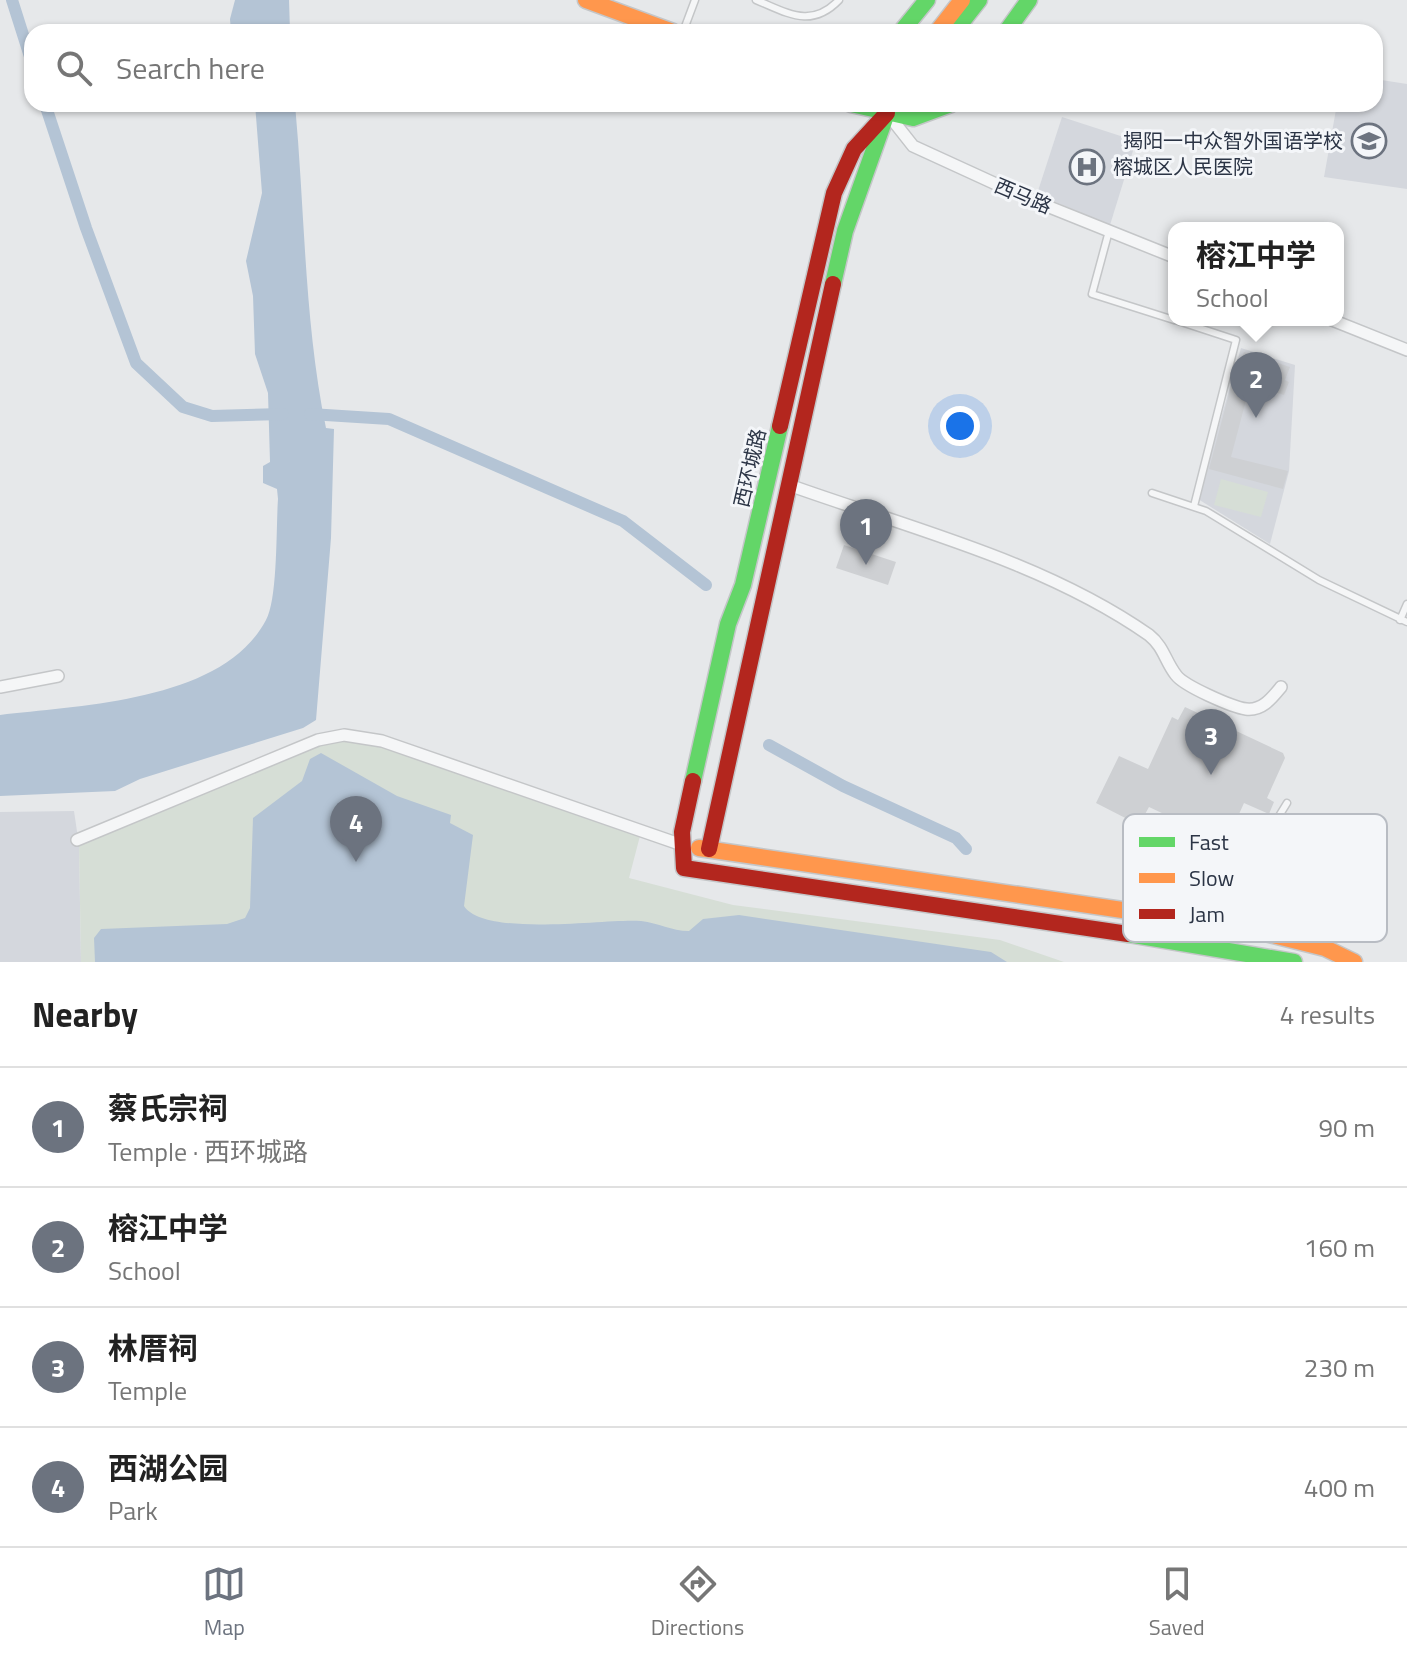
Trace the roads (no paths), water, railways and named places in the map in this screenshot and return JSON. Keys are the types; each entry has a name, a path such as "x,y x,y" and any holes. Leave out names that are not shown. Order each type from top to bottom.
{"main road":[{"path":"586,0 651,24"},
{"path":"943,24 962,0"},
{"path":"960,24 979,0"},
{"path":"1012,24 1029,0"},
{"path":"906,24 920,3"},
{"name":"西环城路","path":"880,112 863,131 838,183 824,226 760,514 743,585 728,624 682,832 684,868 1123,933"},
{"name":"西环城路","path":"709,849 845,231 862,182 882,140 884,112"},
{"path":"890,112 898,118 916,119 939,112"},
{"path":"685,846 1123,910"},
{"name":"西环城路","path":"1187,942 1294,962"},
{"path":"1306,942 1354,962"}],"street":[{"name":"西马路","path":"888,112 913,146 1022,196 1168,255"},
{"path":"1344,325 1407,350"},
{"path":"789,485 1053,583 1147,635 1165,652 1182,682 1241,708 1254,709 1268,702 1281,687"},
{"path":"0,687 58,676"},
{"path":"77,840 318,740 344,735 382,741 685,846"}],"lane":[{"path":"686,24 695,0"},
{"path":"756,0 807,17 827,13 839,0"},
{"path":"1109,231 1092,294 1168,318"},
{"path":"1193,326 1236,340 1194,506"},
{"path":"1152,493 1194,506 1319,580 1403,621 1407,604"},
{"path":"1280,814 1287,803"}],"water":[{"path":"235,0 289,0 290,24 230,24"},
{"path":"256,112 296,112 313,347 326,428 334,429 331,538 316,720 303,728 140,779 115,791 0,796 0,715 108,702 184,683 218,668 246,647 266,620 275,580 278,499 277,489 263,483 263,466 270,462 268,393 255,354 253,296 246,261 262,193"},
{"path":"321,753 397,796 451,815 450,823 473,835 464,906 476,916 520,924 641,921 689,931 703,919 739,915 991,952 1007,962 95,962 94,938 101,929 227,924 245,918 250,908 253,818 302,781 310,759"}],"waterway":[{"path":"12,0 24,38"},
{"path":"48,112 136,363 183,407 212,416 283,414"},
{"path":"310,414 389,419 623,521 706,585"},
{"path":"769,745 843,786 956,838 966,849"}],"place":[{"name":"揭阳一中众智外国语学校","path":"1369,141"},
{"name":"榕城区人民医院","path":"1087,167"},
{"name":"榕江中学","path":"1256,418"},
{"name":"蔡氏宗祠","path":"866,565"},
{"name":"林厝祠","path":"1211,775"},
{"name":"西湖公园","path":"356,862"}]}
